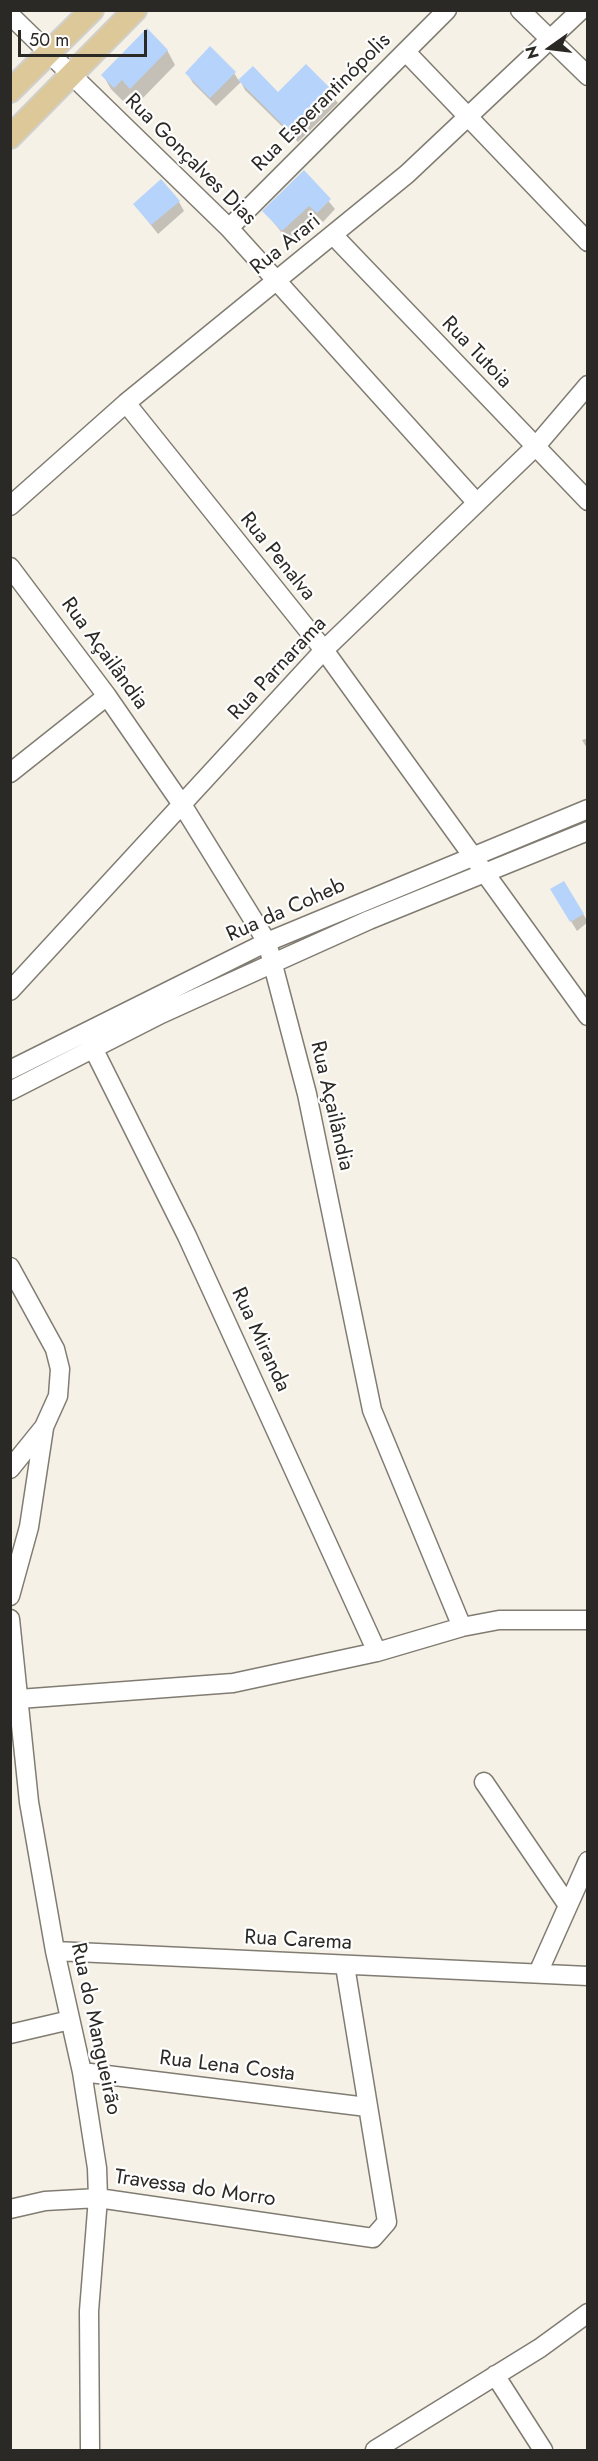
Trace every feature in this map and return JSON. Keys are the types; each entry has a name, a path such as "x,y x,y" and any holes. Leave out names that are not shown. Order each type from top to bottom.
{"main road":[{"path":"10,92 92,10"},
{"path":"10,137 74,76 135,10"}],"street":[{"name":"Rua Esperantinópolis","path":"229,228 447,10"},
{"path":"520,10 588,76"},
{"name":"Rua Arari","path":"10,506 126,404 334,236 469,117 581,10"},
{"name":"Rua Gonçalves Dias","path":"10,15 229,228 477,503"},
{"path":"406,52 588,242"},
{"name":"Rua Tutoia","path":"334,236 588,501"},
{"name":"Rua Parnarama","path":"10,991 183,806 324,650 536,446 588,386"},
{"name":"Rua Penalva","path":"126,404 324,650 472,859 486,873 588,1016"},
{"name":"Rua Açailândia","path":"10,567 107,696 183,806 267,942 308,1094 372,1410 462,1627"},
{"path":"10,773 107,696"},
{"name":"Rua da Coheb","path":"10,1070 267,942 588,809"},
{"name":"Rua da Coheb","path":"10,1091 161,1014 369,920 588,831"},
{"name":"Rua Miranda","path":"94,1050 187,1236 377,1652"},
{"path":"10,1267 55,1349 60,1369 58,1396 44,1426 10,1469"},
{"path":"10,1596 29,1527 44,1426"},
{"name":"Rua do Mangueirão","path":"10,1619 16,1705 29,1802 55,1951 82,2072 93,2134 98,2198 89,2311 90,2451"},
{"path":"16,1705 233,1683 377,1652 462,1627 499,1620 588,1620"},
{"path":"484,1782 567,1904"},
{"path":"538,1973 588,1861"},
{"name":"Rua Carema","path":"55,1951 588,1976"},
{"path":"345,1966 367,2107"},
{"path":"10,2034 70,2020"},
{"name":"Rua Lena Costa","path":"82,2072 367,2107"},
{"name":"Travessa do Morro","path":"10,2209 45,2201 98,2198 373,2238 382,2232 387,2222 367,2107"},
{"path":"375,2451 540,2348 588,2313"},
{"path":"495,2375 543,2451"}],"building":[{"path":"147,28 168,50 130,89 122,80 114,88 101,75"},
{"path":"210,46 236,72 210,98 185,73"},
{"path":"306,64 334,92 292,134 238,80 253,66 278,92"},
{"path":"304,170 331,199 317,213 309,206 282,231 262,211"},
{"path":"161,179 180,201 151,225 133,204"},
{"path":"564,881 584,914 570,922 550,889"}]}
